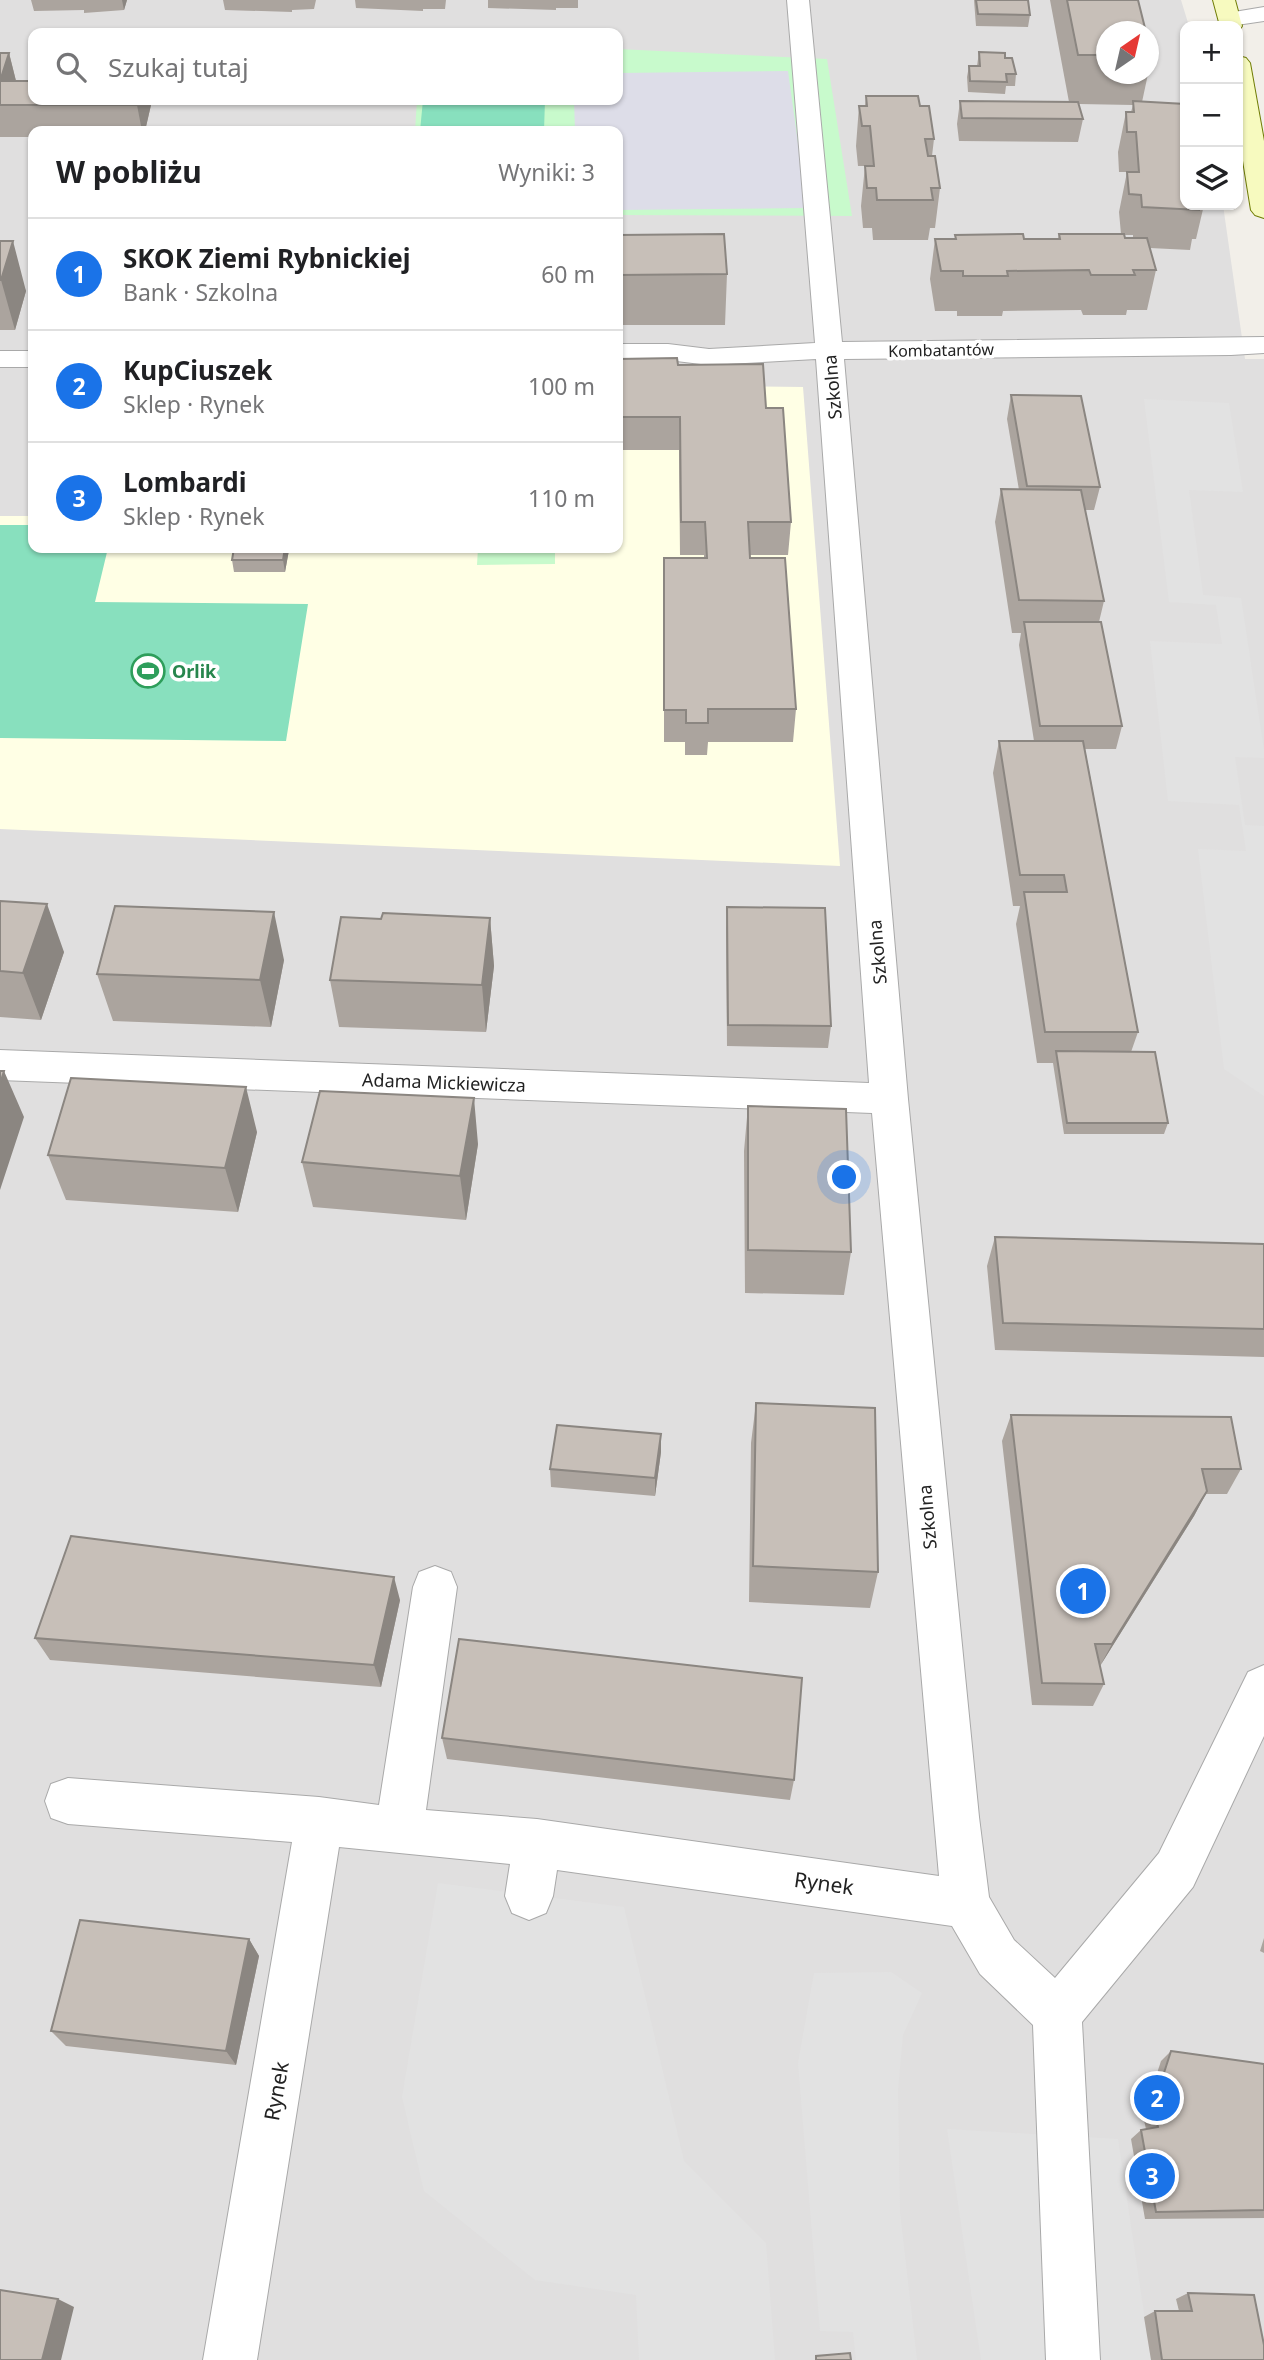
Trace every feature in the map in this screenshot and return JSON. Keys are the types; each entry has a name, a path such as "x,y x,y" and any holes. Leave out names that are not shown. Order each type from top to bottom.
{"main road":[{"path":"1242,84 1264,210"}],"street":[{"name":"Szkolna","path":"797,0 804,43 830,351 889,1099 955,1817 966,1904"},
{"path":"1228,15 1264,14"},
{"name":"Kombatantów","path":"623,352 709,356 755,352 1264,345"},
{"path":"0,359 28,359"},
{"name":"Adama Mickiewicza","path":"0,1065 889,1099"},
{"path":"399,1831 435,1587"},
{"path":"1073,2360 1057,2014 1176,1870 1264,1687"},
{"name":"Rynek","path":"68,1801 319,1821 537,1843 966,1904"},
{"name":"Rynek","path":"230,2360 307,1910 319,1821"},
{"path":"529,1896 537,1843"},
{"path":"966,1904 997,1956 1057,2014"}],"shaded area":[{"path":"0,0 1181,0 1187,21 1180,21 1180,210 1224,210 1245,359 1264,359 1264,2360 0,2360"},
{"path":"788,71 807,208 623,210 623,126 575,126 574,105 623,105 623,73"},
{"path":"623,385 803,387 840,866 0,829 0,516 28,516 28,553 623,553"},
{"path":"1144,399 1229,403 1243,492 1189,490 1203,595 1241,598 1264,750 1264,758 1235,757 1245,825 1264,826 1264,1096 1224,1069 1198,849 1246,851 1239,805 1168,801 1150,641 1222,644 1216,605 1169,602"},
{"path":"438,1883 624,1907 684,2161 766,2243 775,2360 639,2360 636,2295 535,2280 424,2191 402,2097"},
{"path":"891,1972 922,1993 903,2035 898,2090 900,2212 917,2360 856,2360 853,2332 820,2331 798,2063 814,1973"},
{"path":"947,2129 1118,2139 1151,2360 981,2360"}],"green space":[{"path":"623,49 827,59 852,216 623,215 623,126 415,126 417,105 623,105"},
{"path":"423,105 545,105 544,126 420,126"},
{"name":"Orlik","path":"0,525 28,525 28,553 107,553 95,602 308,604 286,741 0,738"},
{"path":"478,553 555,553 555,564 477,565"}],"building":[{"path":"976,0 1028,0 1030,15 978,14"},
{"path":"1067,0 1138,0 1143,21 1096,21 1096,55 1078,55"},
{"path":"979,52 1005,53 1005,58 1012,58 1016,74 1006,74 1007,82 970,81 969,66 980,66"},
{"path":"0,53 9,53 0,81"},
{"path":"0,81 28,81 28,105 0,105"},
{"path":"866,96 918,96 920,106 929,106 934,139 925,139 928,156 935,156 940,188 931,188 933,200 877,200 876,188 867,188 865,166 874,166 870,126 862,126 859,106 867,106"},
{"path":"960,101 1078,102 1083,119 962,118"},
{"path":"1133,101 1180,104 1180,209 1142,207 1141,195 1129,194 1127,172 1139,172 1136,132 1127,132 1126,112 1134,112"},
{"path":"724,234 727,274 623,275 623,235"},
{"path":"1023,234 1024,239 1060,239 1059,234 1124,234 1125,238 1147,238 1156,270 1133,270 1135,275 1091,275 1089,270 1007,271 1008,276 963,276 963,271 941,271 935,239 956,239 955,235"},
{"path":"0,241 13,241 1,280 0,280"},
{"path":"677,358 678,365 763,364 766,408 783,408 791,522 748,522 750,558 785,558 796,709 708,709 708,723 686,723 686,710 664,710 664,558 707,558 705,522 681,522 680,417 623,417 623,359"},
{"path":"1011,395 1081,396 1100,487 1027,486"},
{"path":"1001,489 1081,490 1104,601 1019,600"},
{"path":"233,553 284,553 283,560 232,560"},
{"path":"1024,622 1101,622 1122,726 1040,726"},
{"path":"999,741 1083,741 1138,1032 1045,1032 1024,892 1067,892 1064,875 1020,875"},
{"path":"0,901 47,904 23,973 0,971"},
{"path":"115,906 274,912 260,980 97,974"},
{"path":"727,907 825,908 831,1026 728,1025"},
{"path":"383,913 490,918 482,985 330,980 341,917 381,919"},
{"path":"1056,1051 1155,1052 1168,1123 1067,1123"},
{"path":"71,1078 246,1087 225,1168 48,1155"},
{"path":"320,1091 474,1098 460,1176 302,1162"},
{"path":"748,1106 846,1109 851,1252 748,1250"},
{"path":"995,1237 1264,1244 1264,1329 1003,1323"},
{"path":"756,1403 875,1408 878,1572 753,1566"},
{"path":"1011,1415 1231,1417 1241,1469 1202,1469 1207,1491 1112,1644 1095,1644 1104,1684 1042,1683"},
{"path":"557,1425 661,1434 655,1478 550,1469"},
{"path":"71,1536 394,1577 374,1665 35,1638"},
{"path":"459,1639 802,1678 794,1780 442,1738"},
{"path":"80,1920 249,1939 226,2051 51,2031"},
{"path":"1171,2051 1264,2064 1264,2210 1156,2212 1141,2130 1158,2127 1153,2107"},
{"path":"0,2290 58,2299 42,2360 0,2360"},
{"path":"1188,2293 1254,2295 1264,2345 1264,2360 1162,2360 1155,2311 1192,2311"},
{"path":"850,2353 851,2360 816,2360 816,2356"}],"place":[{"name":"Orlik","path":"148,671"},
{"name":"SKOK Ziemi Rybnickiej","path":"1083,1591"},
{"name":"KupCiuszek","path":"1157,2098"},
{"name":"Lombardi","path":"1152,2176"}]}
